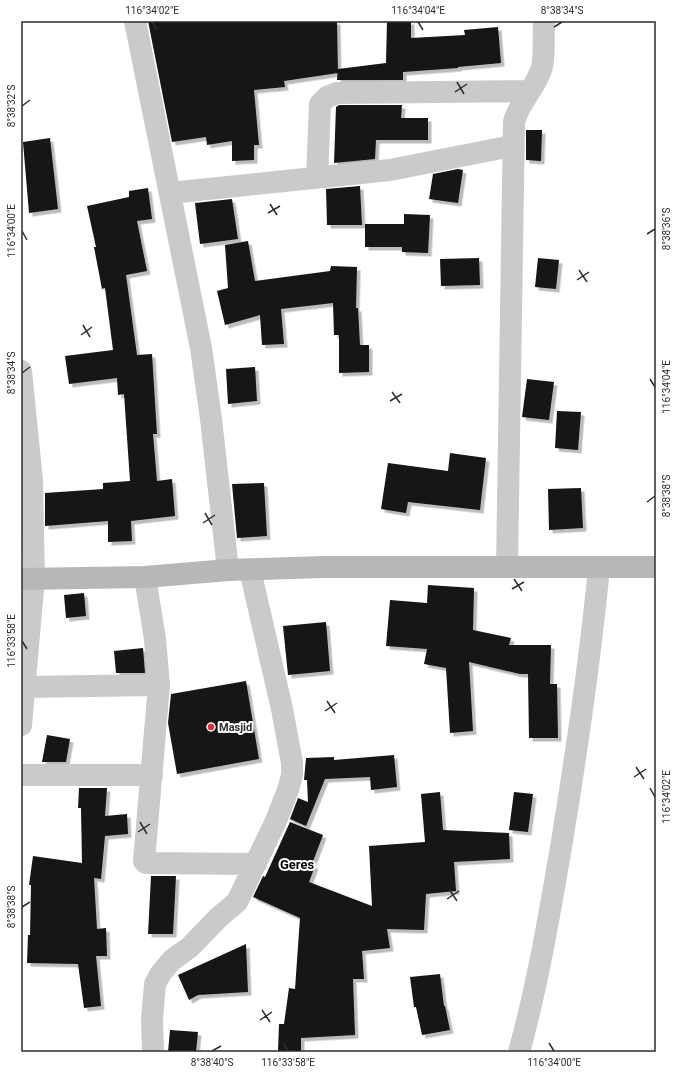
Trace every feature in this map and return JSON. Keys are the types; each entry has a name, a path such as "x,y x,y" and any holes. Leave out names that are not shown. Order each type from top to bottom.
{"street":[{"path":"135,21 201,348 211,419 228,570"},
{"path":"507,567 512,146 514,122 518,109 530,91 542,67 544,21"},
{"path":"317,178 320,104 327,97 337,93 530,91"},
{"path":"170,193 390,170 512,146"},
{"path":"21,371 32,481 24,686 21,725"},
{"path":"27,579 145,577 228,570 322,567 656,567"},
{"path":"519,1052 550,915 581,730 593,637 599,568"},
{"path":"153,1052 153,1001 155,984 161,973 237,902 256,864 288,790 292,775 292,763 274,671 250,570"},
{"path":"145,577 155,639 159,685 144,859 145,863 256,864"},
{"path":"24,686 159,685"},
{"path":"21,775 152,775"}],"building":[{"path":"148,21 337,21 338,73 284,81 285,87 254,90 259,145 254,145 254,160 232,161 232,141 207,145 206,137 172,142"},
{"path":"387,21 411,21 411,38 465,35 464,30 498,27 501,63 403,72 403,80 337,80 338,69 386,63"},
{"path":"339,105 402,105 401,118 428,118 428,140 376,140 375,159 334,163 336,107"},
{"path":"526,130 542,130 541,161 526,160"},
{"path":"50,138 58,209 29,213 23,142"},
{"path":"458,169 463,170 458,203 429,199 433,174"},
{"path":"360,186 362,225 327,225 326,189"},
{"path":"148,188 152,219 137,221 147,271 126,275 137,355 152,354 157,434 153,434 157,481 172,479 175,516 131,521 132,541 108,542 108,521 45,526 45,493 103,489 103,483 130,481 124,394 118,395 117,378 69,384 65,356 113,350 105,288 102,289 94,247 96,247 87,206 129,197 129,191"},
{"path":"232,199 238,239 200,244 195,203"},
{"path":"404,214 430,215 428,253 402,252 402,247 365,247 365,224 404,224"},
{"path":"248,241 255,281 330,271 331,266 357,267 356,308 358,308 360,345 369,345 369,372 339,373 339,335 334,335 333,303 281,309 284,344 262,345 260,315 225,325 217,291 228,288 225,245"},
{"path":"479,258 480,285 441,286 440,259"},
{"path":"538,258 559,260 556,289 535,287"},
{"path":"255,367 257,401 228,404 226,369"},
{"path":"527,379 554,382 549,420 522,417"},
{"path":"557,411 581,412 578,450 555,448"},
{"path":"450,453 486,458 480,510 408,502 406,513 381,509 388,463 448,471"},
{"path":"264,483 267,536 237,538 232,484"},
{"path":"581,488 583,528 549,530 548,489"},
{"path":"428,585 474,588 473,630 511,638 509,645 551,645 550,684 557,684 558,738 529,738 528,674 520,674 469,662 473,731 450,733 446,668 424,664 427,649 386,646 390,600 427,603"},
{"path":"84,593 86,616 66,618 64,595"},
{"path":"326,622 330,671 288,675 283,626"},
{"path":"143,648 145,673 116,673 114,651"},
{"name":"Masjid","path":"246,681 259,759 177,774 168,723 171,694"},
{"path":"47,735 70,739 66,762 42,762"},
{"path":"394,755 397,787 371,790 370,777 325,779 306,826 290,819 298,798 308,802 307,780 304,780 306,758 334,757 334,760"},
{"path":"79,788 107,788 105,816 127,814 128,834 105,836 101,879 94,878 97,929 106,928 107,956 96,956 101,1006 84,1008 78,964 27,963 28,935 30,935 31,885 29,885 33,856 82,863 81,808 78,808"},
{"path":"440,792 443,830 509,833 510,859 454,862 456,891 426,894 424,930 387,929 390,948 362,951 364,979 353,979 355,1035 301,1038 301,1052 278,1052 279,1024 284,1024 289,988 295,989 300,918 253,897 263,876 265,877 290,822 323,835 312,864 315,866 309,882 372,906 369,846 425,842 421,794"},
{"path":"514,792 533,794 528,832 509,830"},
{"path":"151,876 176,876 173,934 148,934"},
{"path":"246,944 248,992 198,995 189,1000 178,975"},
{"path":"440,974 444,1006 450,1030 422,1035 416,1007 414,1007 410,977"},
{"path":"170,1030 198,1032 196,1052 168,1052"}],"place":[{"name":"Masjid","path":"211,727"}],"district":[{"name":"Geres","path":"297,864"}]}
